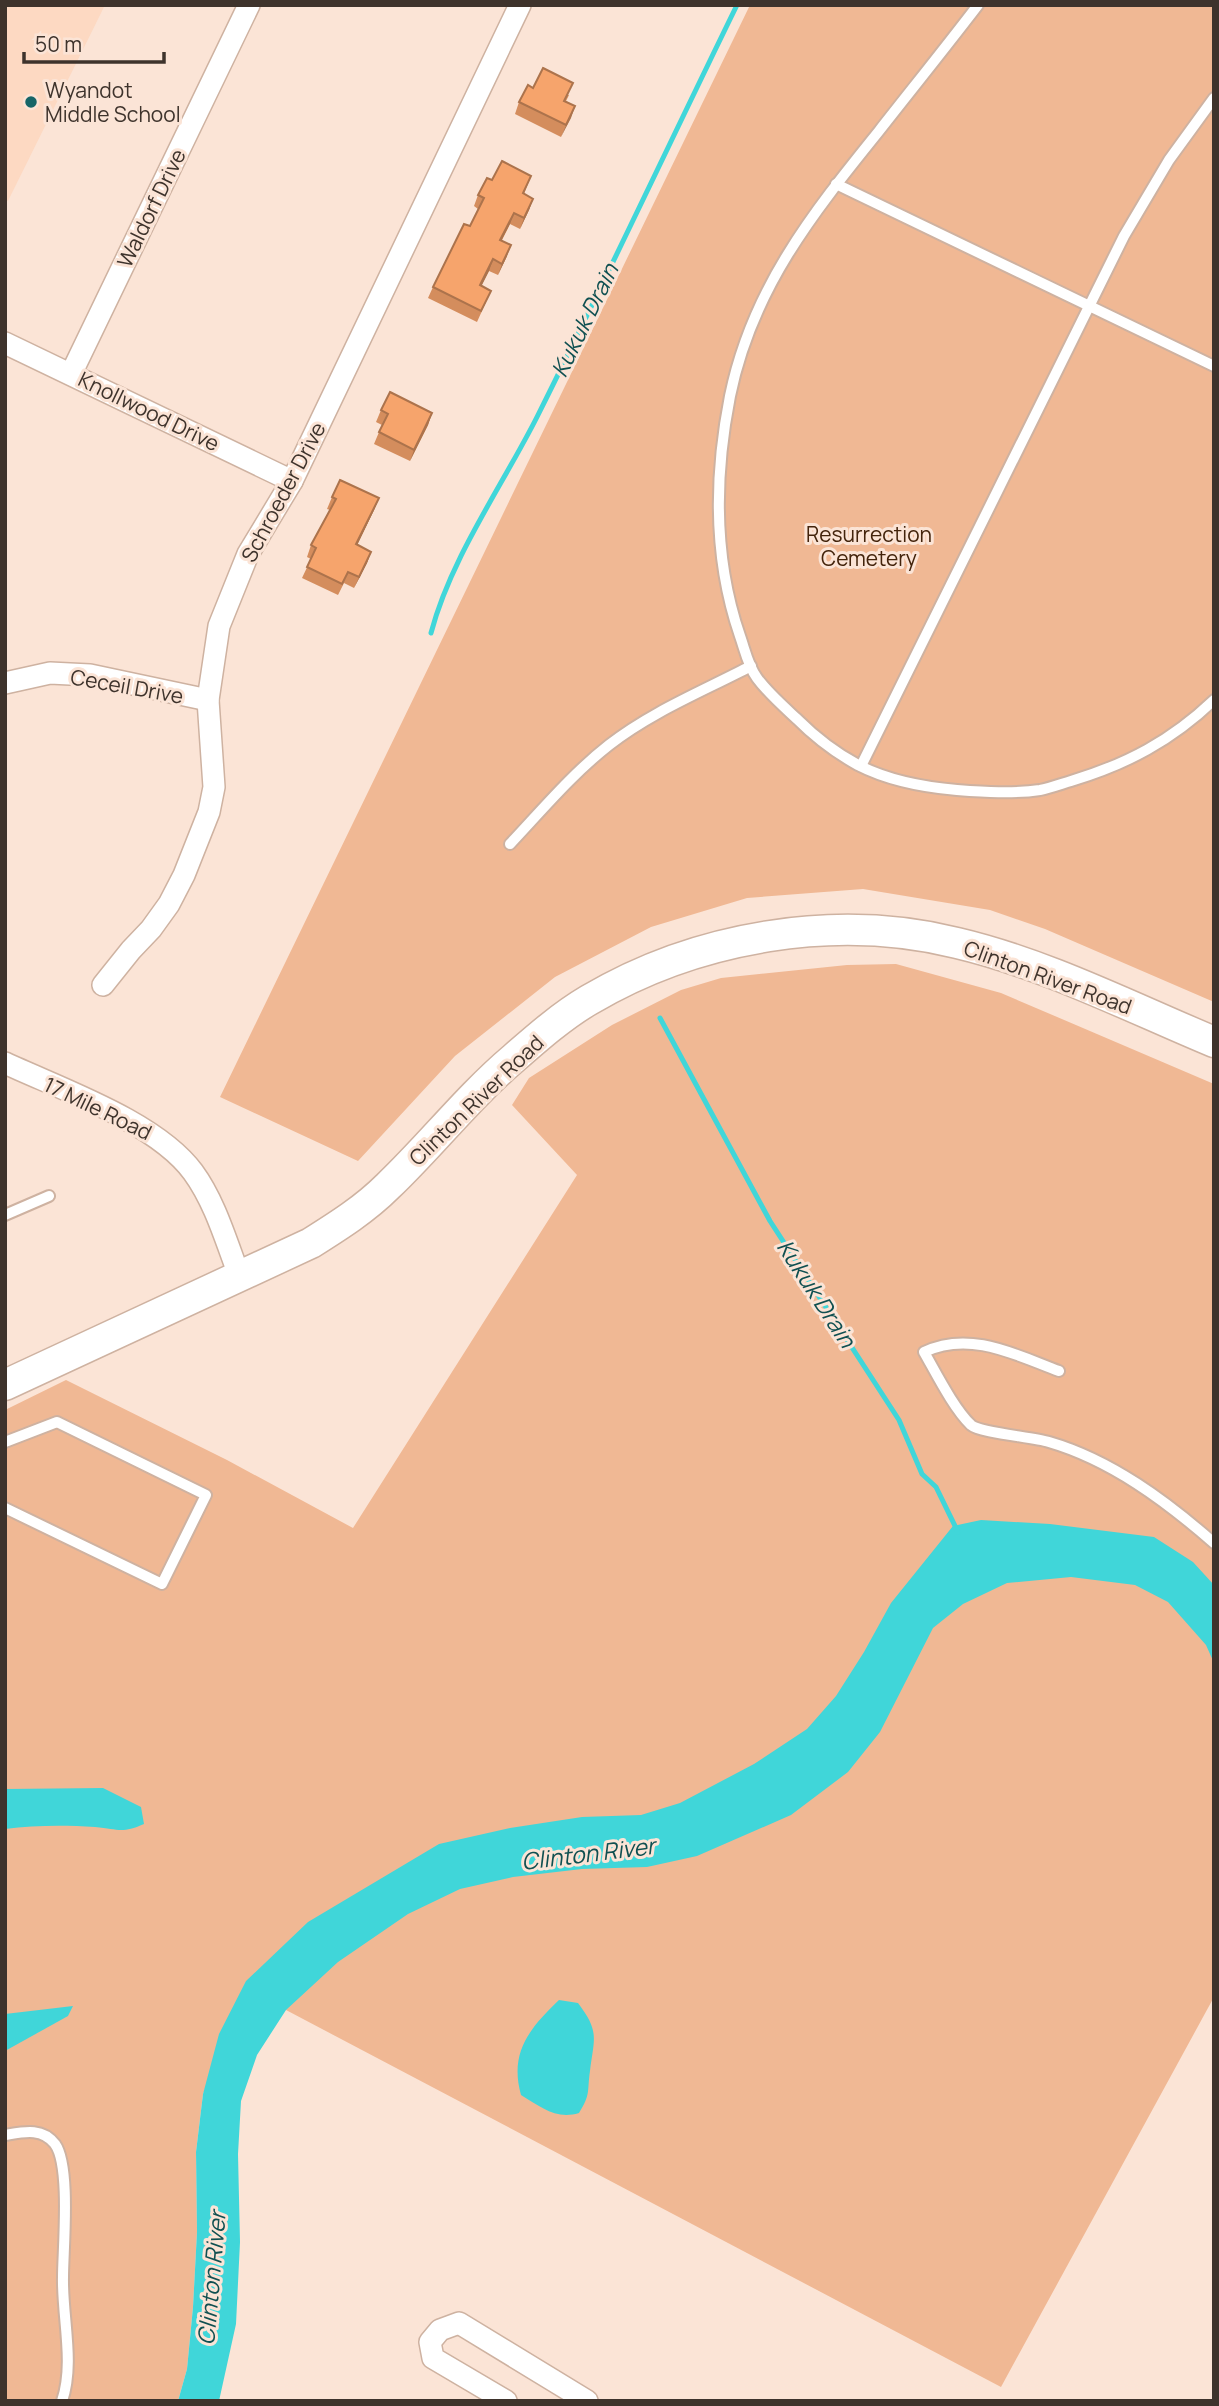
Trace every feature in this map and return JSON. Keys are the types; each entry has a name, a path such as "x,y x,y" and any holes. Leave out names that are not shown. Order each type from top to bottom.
{"street":[{"name":"Waldorf Drive","path":"71,374 249,5"},
{"name":"Schroeder Drive","path":"103,985 169,904 184,875 209,812 214,787 208,700 219,626 248,555 292,481 520,5"},
{"name":"Knollwood Drive","path":"5,343 292,481"},
{"name":"Ceceil Drive","path":"5,683 50,673 90,675 208,700"},
{"name":"Clinton River Road","path":"5,1385 311,1242 348,1219 387,1188 443,1127 511,1060 555,1023 627,980 659,965 706,951 808,931 845,929 923,935 1021,962 1214,1042"},
{"name":"17 Mile Road","path":"5,1063 125,1118 173,1149 199,1181 240,1275"},
{"path":"506,2401 433,2358 430,2342 440,2330 459,2323 587,2401"}],"lane":[{"path":"978,5 800,232 771,282 747,338 730,395 721,455 717,510 720,550 730,607 751,666 776,701 840,755 903,783 988,792 1040,790 1143,754 1190,723 1214,700"},
{"path":"861,766 1124,236 1169,160 1214,98"},
{"path":"836,184 1214,366"},
{"path":"510,844 575,775 611,744 648,720 751,666"},
{"path":"5,1215 49,1196"},
{"path":"1059,1371 1011,1350 984,1344 937,1346 924,1352 962,1415 973,1427 1049,1442 1110,1467 1183,1515 1214,1543"},
{"path":"5,1441 57,1422 206,1494 162,1584 5,1508"},
{"path":"5,2135 39,2132 55,2144 59,2154 66,2234 63,2277 68,2356 62,2401"}],"shaded area":[{"name":"Wyandot Middle School","path":"5,5 105,5 8,201 5,200"}],"green space":[{"name":"Resurrection Cemetery","path":"750,5 1214,5 1214,1002 1045,929 990,910 863,889 747,898 651,927 555,977 455,1056 358,1161 220,1097"},
{"path":"896,964 1001,993 1214,1084 1214,1997 1001,2387 286,2010 246,1982 203,2094 196,2152 197,2232 193,2307 187,2369 178,2401 5,2401 5,1410 66,1380 227,1460 353,1528 577,1175 512,1105 529,1078 612,1025 681,990 721,978 847,965"}],"water":[{"name":"Clinton River","path":"981,1520 1050,1524 1154,1537 1193,1562 1214,1585 1214,1663 1206,1645 1168,1602 1135,1585 1071,1577 1007,1583 963,1604 933,1628 880,1732 848,1772 791,1815 697,1856 647,1867 582,1869 513,1877 460,1889 408,1914 338,1962 286,2010 257,2055 241,2101 238,2154 240,2242 236,2324 219,2401 178,2401 187,2369 193,2307 197,2232 196,2152 203,2094 219,2034 246,1981 308,1922 439,1844 510,1828 582,1817 641,1815 680,1803 754,1764 807,1729 836,1696 891,1603 953,1526"},
{"path":"103,1788 141,1807 144,1824 125,1830 62,1826 5,1829 5,1789"},
{"path":"559,2000 578,2003 590,2021 594,2036 587,2097 579,2113 571,2115 556,2114 521,2095 518,2080 520,2053 525,2042 539,2021"},
{"path":"73,2006 68,2016 5,2051 5,2014"}],"building":[{"path":"543,68 573,83 564,101 575,106 566,125 519,102 528,85 533,88"},
{"path":"502,161 531,176 523,193 533,199 524,218 514,213 500,240 511,245 502,264 493,259 480,285 491,291 481,311 433,287 464,224 470,226 484,198 478,195 487,178 492,180"},
{"path":"390,392 432,413 414,450 379,432 388,414 381,410"},
{"path":"340,480 379,498 356,544 371,552 359,577 348,572 342,584 307,567 316,548 311,545 336,499 332,497"}],"waterway":[{"name":"Kukuk Drain","path":"431,633 464,549 538,415 737,5"},
{"name":"Kukuk Drain","path":"660,1018 770,1221 899,1420 922,1474 936,1487 958,1532"}],"place":[{"name":"Wyandot Middle School","path":"31,102"}]}
